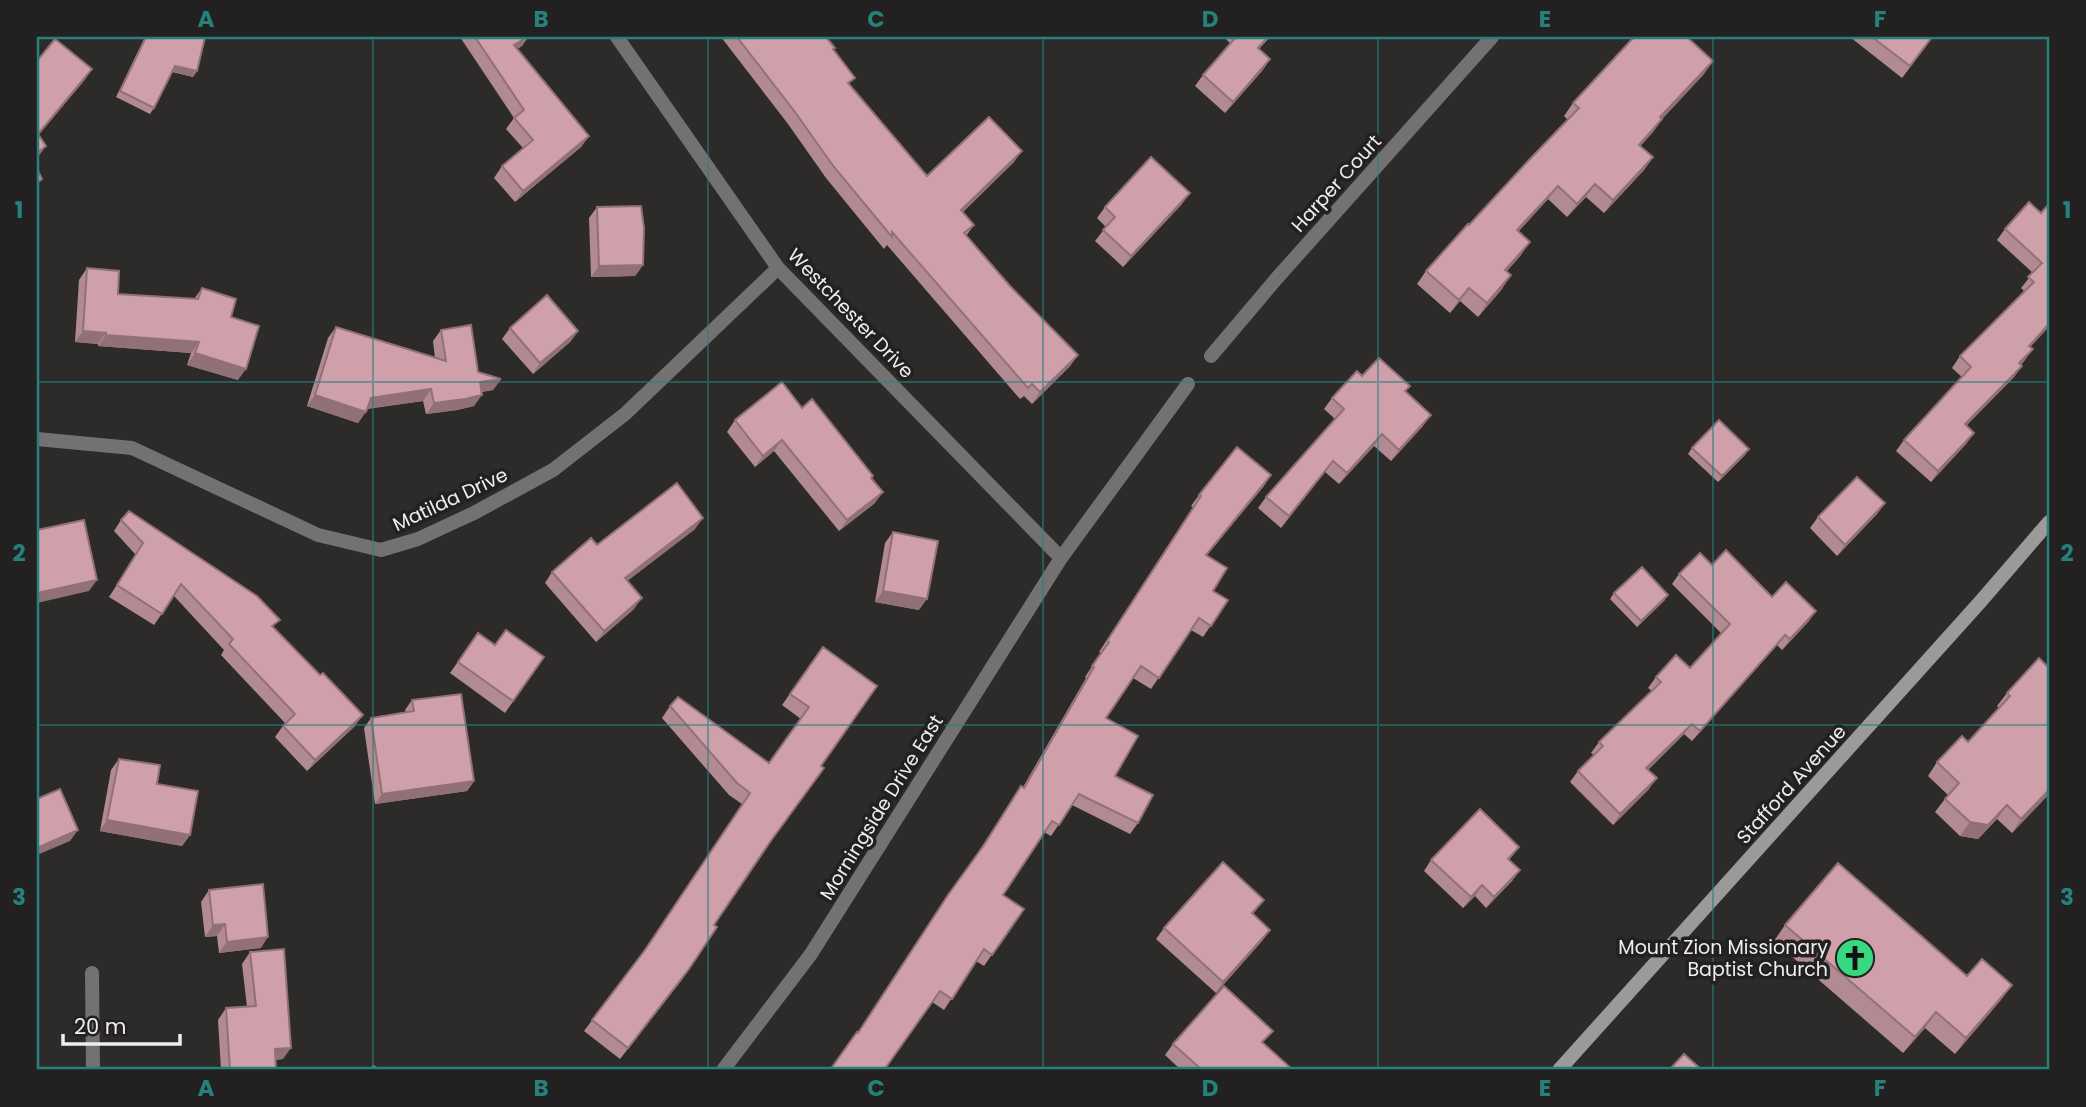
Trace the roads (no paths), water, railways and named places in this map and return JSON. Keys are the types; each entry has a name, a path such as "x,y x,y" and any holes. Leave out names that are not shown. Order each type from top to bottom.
{"main road":[{"name":"Stafford Avenue","path":"1559,1070 2049,522"}],"street":[{"name":"Westchester Drive","path":"617,37 778,268 1061,558"},
{"name":"Harper Court","path":"1211,356 1276,278 1492,37"},
{"name":"Matilda Drive","path":"37,439 132,448 318,535 381,550 418,539 474,513 553,470 625,414 778,268"},
{"path":"1061,558 1188,384"},
{"name":"Morningside Drive East","path":"723,1070 811,954 1061,558"},
{"path":"92,973 93,1070"}],"place":[{"name":"Mount Zion Missionary Baptist Church","path":"1855,958"}]}
